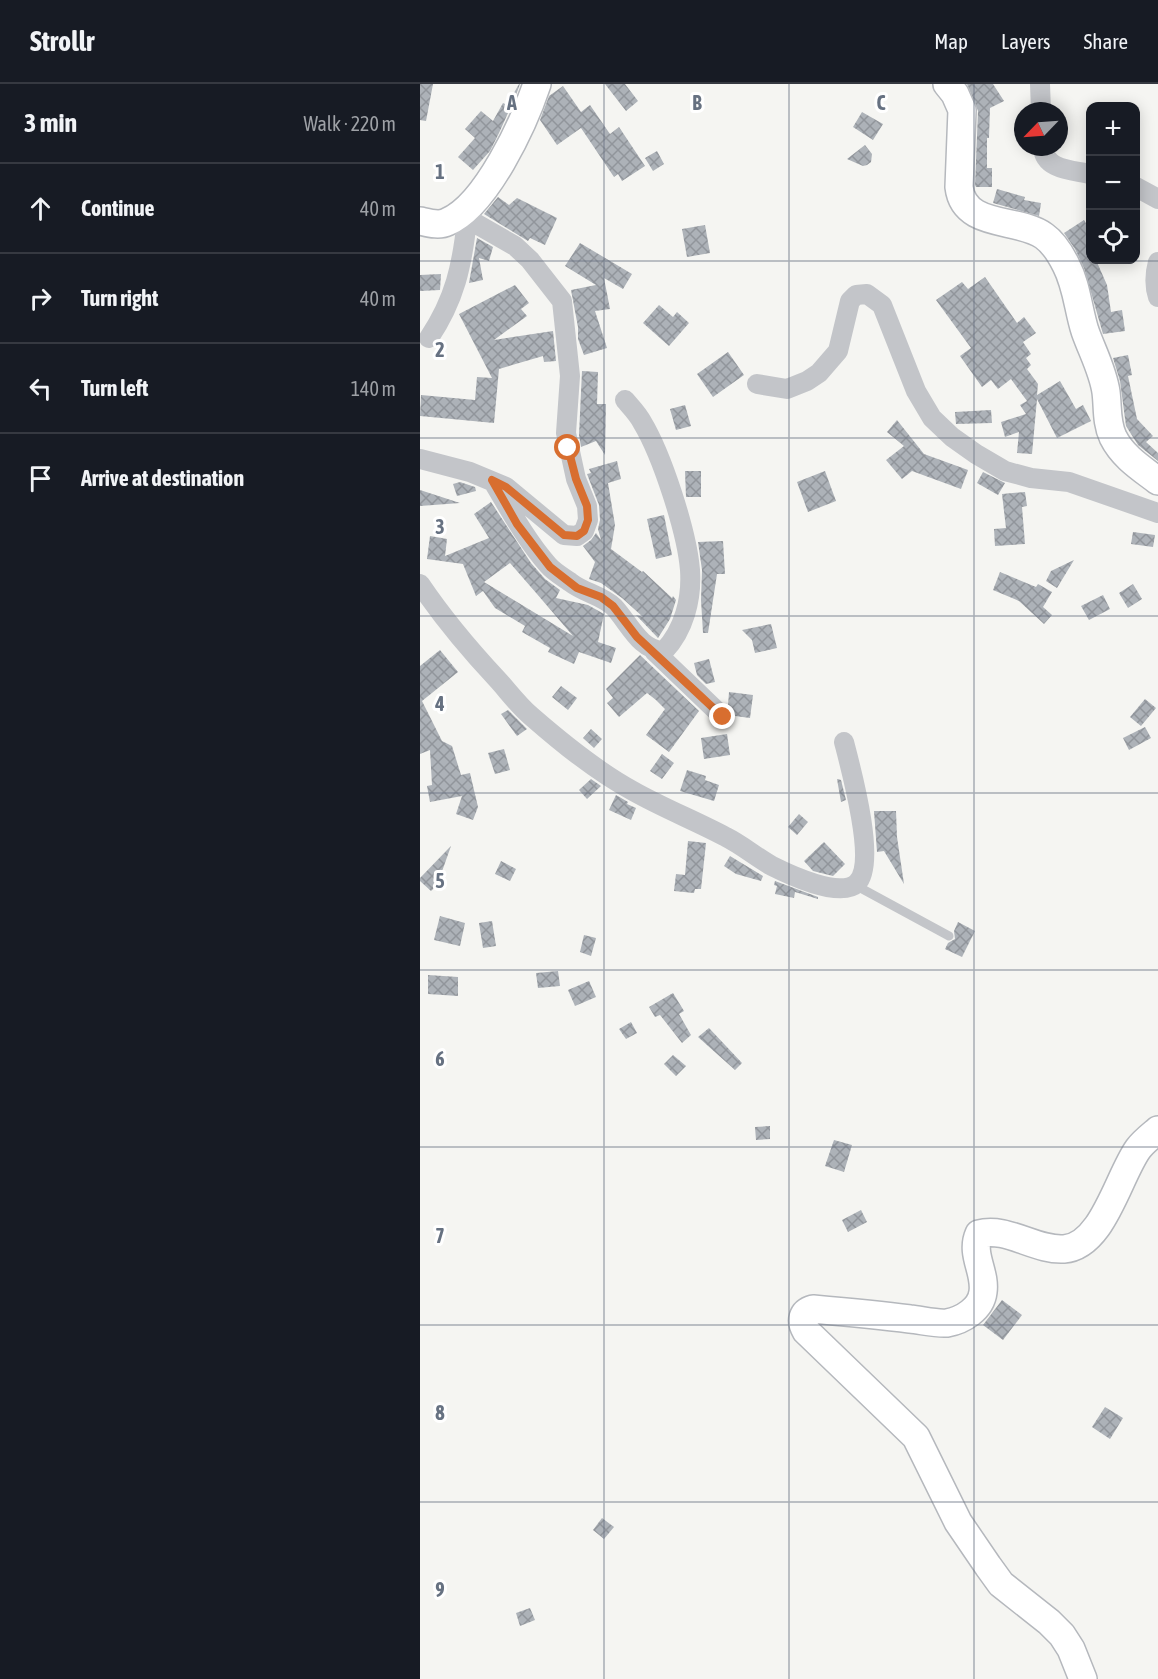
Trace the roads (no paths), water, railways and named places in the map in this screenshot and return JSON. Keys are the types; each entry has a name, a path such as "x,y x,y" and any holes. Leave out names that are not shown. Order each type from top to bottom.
{"street":[{"path":"429,338 448,307 457,282 462,263 464,218 505,156 537,84"},
{"path":"947,84 955,94 962,110 960,198 968,209 978,215 1044,236 1061,256 1071,274 1085,331 1102,376 1106,392 1108,423 1113,436 1127,458 1158,481"},
{"path":"1040,84 1041,102"},
{"path":"1046,156 1054,165 1086,173"},
{"path":"1140,189 1158,199"},
{"path":"420,221 445,224 464,218 515,246 530,260 562,302 570,376 567,433 576,479 587,506 588,520 584,531 577,536 564,535 506,487 470,472 420,459"},
{"path":"1158,262 1155,273 1155,290 1158,297"},
{"path":"757,384 787,388 807,381 819,373 838,351 850,301 856,295 867,294 882,305 916,390 932,418 952,437 1005,471 1031,478 1069,482 1158,513"},
{"path":"625,400 641,419 653,441 676,508 690,571 688,603 683,623 673,642 664,651 654,651"},
{"path":"492,480 517,524 550,567 577,588 601,597 613,606 637,637 723,717"},
{"path":"420,584 440,614 528,714 576,753 631,790 729,838 771,865 788,873 843,890 855,885 862,877 865,862 858,798 844,742"},
{"path":"1083,1679 1071,1649 1062,1635 1001,1584 988,1566 958,1522 916,1437 806,1331 802,1319 808,1310 813,1309 946,1323 970,1314 978,1306 983,1292 981,1272 975,1251 975,1243 979,1234 990,1231 1053,1250 1070,1249 1084,1242 1099,1226 1120,1180 1139,1148 1158,1130"}],"lane":[{"path":"855,885 949,936"}]}
